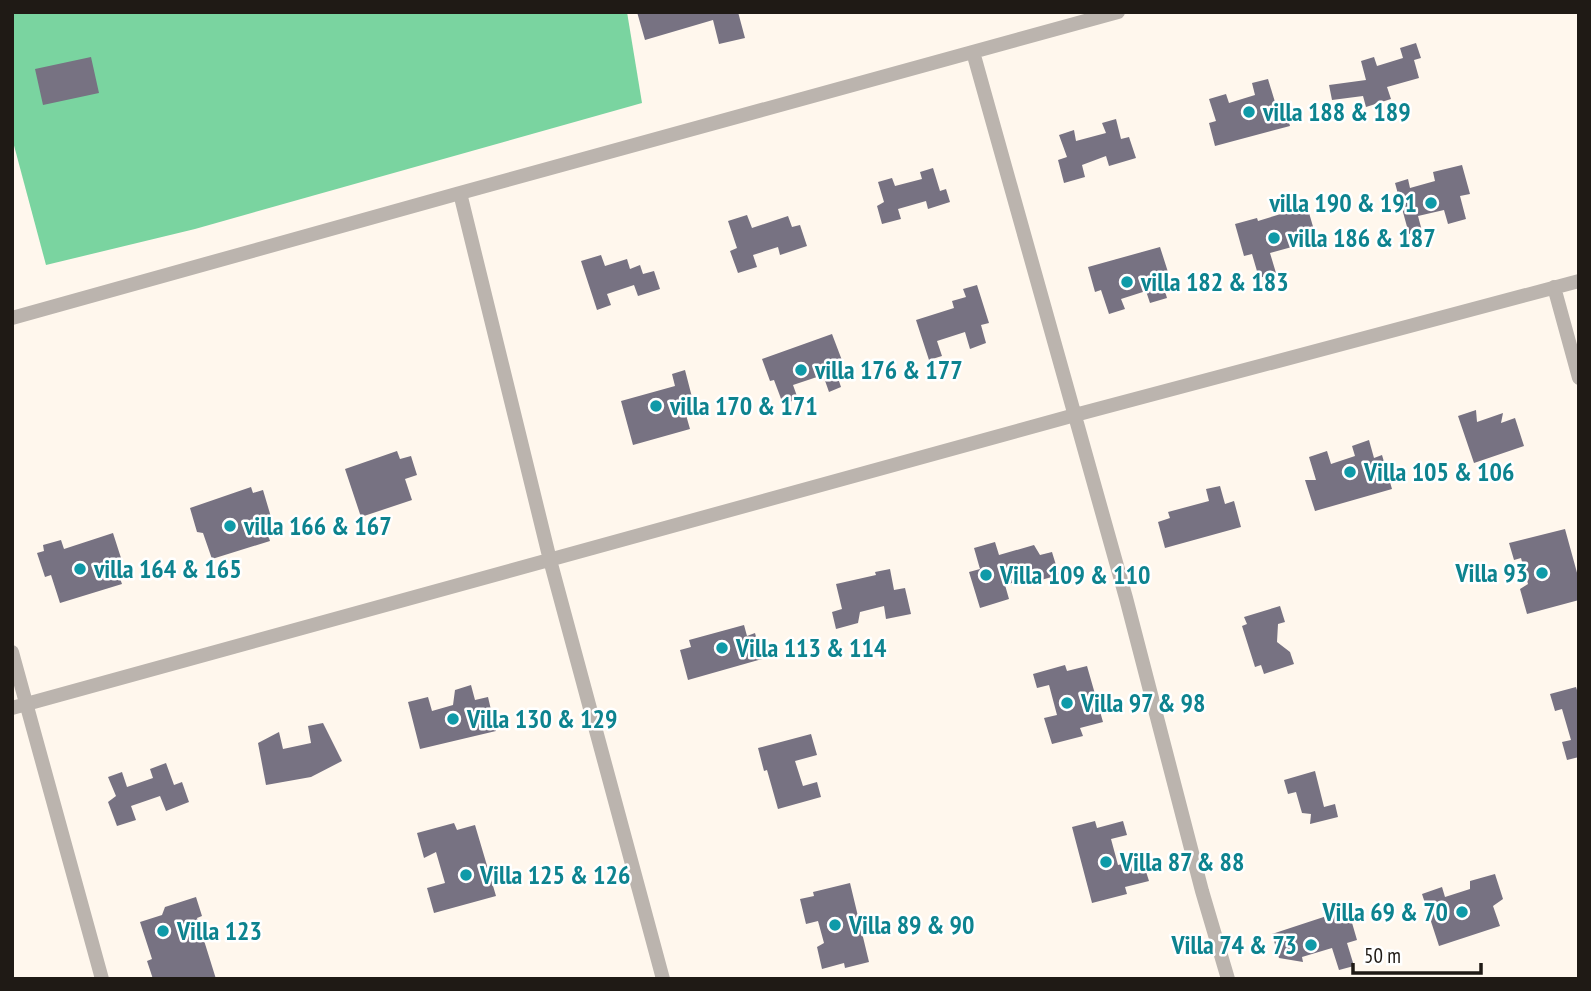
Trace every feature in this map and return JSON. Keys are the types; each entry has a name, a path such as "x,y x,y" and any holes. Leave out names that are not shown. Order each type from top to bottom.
{"street":[{"path":"12,318 1118,12"},
{"path":"973,52 1126,598 1202,891 1228,979"},
{"path":"460,193 550,561 663,979"},
{"path":"12,709 1074,415 1579,281"},
{"path":"1554,288 1579,378"},
{"path":"12,652 102,979"}],"green space":[{"path":"12,12 627,12 642,103 195,229 46,265 12,138"}],"building":[{"path":"637,12 738,12 745,38 719,44 713,20 645,40"},
{"path":"1416,43 1421,58 1414,60 1419,78 1387,87 1391,99 1366,107 1363,96 1332,100 1329,85 1366,80 1361,61 1374,57 1377,66 1403,58 1400,48"},
{"path":"91,57 99,93 43,105 35,69"},
{"name":"villa 188 & 189","path":"1268,79 1275,102 1283,102 1290,126 1215,146 1209,123 1216,121 1209,99 1226,94 1229,103 1255,95 1252,83"},
{"path":"1116,119 1121,139 1129,137 1136,158 1109,166 1106,156 1082,165 1085,177 1064,183 1058,160 1067,157 1059,135 1074,130 1076,141 1106,133 1102,123"},
{"name":"villa 190 & 191","path":"1462,165 1470,194 1460,196 1466,219 1448,224 1444,210 1418,216 1422,231 1409,234 1395,183 1408,179 1410,188 1435,181 1433,172"},
{"path":"933,168 940,191 946,189 950,202 928,209 926,201 898,209 901,219 882,224 877,206 884,202 878,182 892,178 895,186 922,179 920,172"},
{"name":"villa 186 & 187","path":"1307,206 1314,230 1307,232 1310,242 1270,253 1276,273 1259,278 1252,254 1244,256 1235,224 1257,218 1258,221"},
{"path":"747,215 752,228 788,216 792,227 800,225 807,246 780,255 778,247 753,255 757,267 738,273 730,251 737,248 728,221"},
{"name":"villa 182 & 183","path":"1160,247 1168,272 1160,275 1167,298 1150,303 1146,291 1121,299 1125,309 1109,314 1101,290 1095,292 1088,267"},
{"path":"601,255 605,266 627,259 630,269 640,265 643,274 654,271 660,289 638,296 634,285 607,294 611,305 597,310 581,261"},
{"path":"977,285 989,323 981,325 986,343 970,349 965,332 937,341 942,356 929,360 916,320 954,308 952,301 966,297 963,289"},
{"name":"villa 176 & 177","path":"832,334 843,363 834,366 841,387 829,392 823,375 793,385 798,399 783,404 762,359"},
{"name":"villa 170 & 171","path":"685,370 694,405 684,408 690,429 633,445 621,401 675,386 672,374"},
{"path":"1476,410 1477,422 1503,413 1501,423 1515,418 1524,446 1474,463 1458,416"},
{"name":"Villa 105 & 106","path":"1369,440 1374,458 1382,455 1392,489 1315,511 1305,480 1316,480 1309,457 1327,451 1331,464 1355,456 1352,446"},
{"path":"397,451 400,459 411,456 417,475 405,479 412,500 361,517 345,469"},
{"path":"1220,486 1225,504 1234,501 1241,527 1165,548 1158,522 1170,518 1168,512 1209,501 1206,489"},
{"name":"villa 166 & 167","path":"251,487 253,493 263,490 271,517 263,519 270,541 212,559 203,533 197,532 190,508"},
{"name":"Villa 93","path":"1565,529 1579,580 1579,600 1527,614 1520,589 1528,584 1521,558 1514,560 1509,543"},
{"name":"villa 164 & 165","path":"113,533 121,558 115,564 122,584 60,603 51,575 45,577 37,553 44,551 43,545 61,540 64,549"},
{"name":"Villa 109 & 110","path":"995,542 999,555 1034,545 1040,555 1052,552 1059,575 1041,580 1040,575 1005,585 1009,599 980,608 969,572 980,569 974,548"},
{"path":"890,569 894,590 905,588 911,614 886,619 884,606 860,612 858,623 836,629 832,612 842,609 836,584"},
{"path":"1280,606 1285,622 1278,624 1277,642 1290,652 1294,664 1264,674 1261,665 1255,667 1242,626 1247,624 1244,617"},
{"name":"Villa 113 & 114","path":"744,625 747,636 755,633 762,659 688,680 680,650 691,647 689,640"},
{"name":"Villa 97 & 98","path":"1065,665 1067,671 1087,666 1103,722 1080,728 1083,736 1052,744 1044,718 1057,715 1049,685 1037,688 1033,674"},
{"name":"Villa 130 & 129","path":"471,685 475,700 488,697 496,731 420,749 408,702 428,697 432,711 453,705 455,690"},
{"path":"1576,687 1579,696 1579,757 1567,760 1562,742 1571,740 1562,709 1555,711 1550,694"},
{"path":"323,723 342,761 311,777 266,785 258,743 279,732 283,749 311,743 308,726"},
{"path":"811,734 817,755 795,761 803,786 817,782 821,797 778,809 758,748"},
{"path":"166,763 174,785 182,782 189,802 166,811 160,796 131,806 136,820 117,826 108,802 116,796 108,777 122,772 127,787 153,778 150,769"},
{"path":"1315,771 1324,807 1335,804 1338,817 1310,824 1311,814 1302,813 1296,792 1288,794 1284,780"},
{"name":"Villa 87 & 88","path":"1095,821 1097,828 1123,821 1127,835 1111,839 1118,865 1142,859 1149,881 1125,887 1127,894 1092,903 1072,827"},
{"name":"Villa 125 & 126","path":"454,823 457,830 475,825 496,896 434,913 427,888 445,883 436,852 424,858 417,833"},
{"name":"Villa 69 & 70","path":"1495,874 1503,899 1493,906 1500,926 1439,946 1422,894 1442,887 1445,897 1470,889 1470,881"},
{"name":"Villa 89 & 90","path":"850,883 869,962 845,968 844,963 822,969 817,947 824,943 818,921 806,924 800,899 814,896 813,892"},
{"name":"Villa 123","path":"196,897 202,916 197,918 216,979 153,979 147,961 152,959 140,922 162,915 165,907"},
{"name":"Villa 74 & 73","path":"1348,909 1357,940 1347,943 1354,966 1339,970 1332,948 1302,957 1303,962 1279,958 1272,934"}],"place":[{"name":"villa 188 & 189","path":"1249,112"},
{"name":"villa 190 & 191","path":"1431,203"},
{"name":"villa 186 & 187","path":"1274,238"},
{"name":"villa 182 & 183","path":"1127,282"},
{"name":"villa 176 & 177","path":"801,370"},
{"name":"villa 170 & 171","path":"656,406"},
{"name":"Villa 105 & 106","path":"1350,472"},
{"name":"villa 166 & 167","path":"230,526"},
{"name":"villa 164 & 165","path":"80,569"},
{"name":"Villa 93","path":"1542,573"},
{"name":"Villa 109 & 110","path":"986,575"},
{"name":"Villa 113 & 114","path":"722,648"},
{"name":"Villa 97 & 98","path":"1067,703"},
{"name":"Villa 130 & 129","path":"453,719"},
{"name":"Villa 87 & 88","path":"1106,862"},
{"name":"Villa 125 & 126","path":"466,875"},
{"name":"Villa 69 & 70","path":"1462,912"},
{"name":"Villa 89 & 90","path":"835,925"},
{"name":"Villa 123","path":"163,931"},
{"name":"Villa 74 & 73","path":"1311,945"}]}
